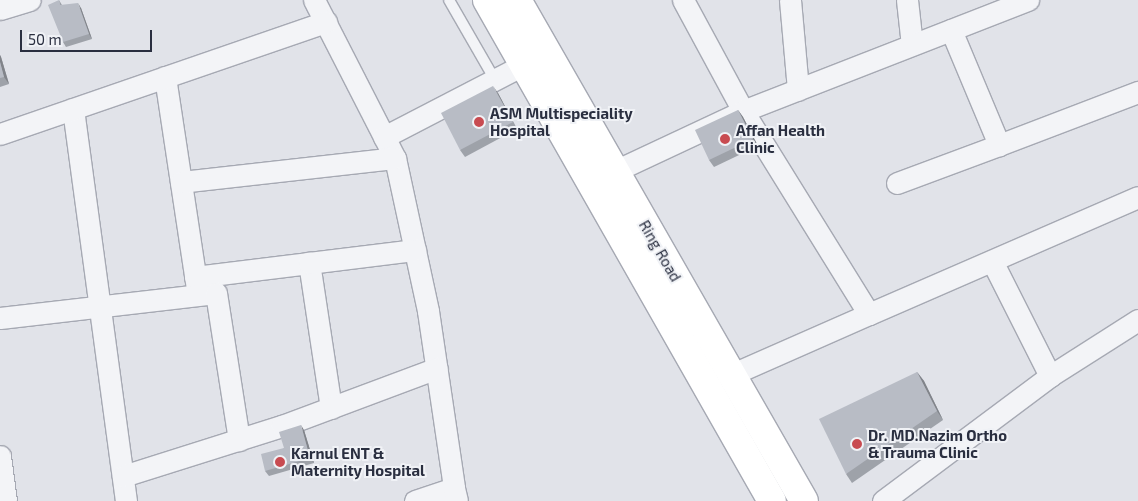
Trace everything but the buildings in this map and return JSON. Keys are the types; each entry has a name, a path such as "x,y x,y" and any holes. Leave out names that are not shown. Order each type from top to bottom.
{"highway":[{"name":"Ring Road","path":"487,0 772,501"},
{"name":"Ring Road","path":"518,0 804,501"}],"street":[{"path":"0,9 30,0"},
{"path":"314,0 395,158 415,250 436,368 455,494 415,501"},
{"path":"683,0 744,111 869,314"},
{"path":"790,0 798,90"},
{"path":"907,0 912,45"},
{"path":"615,171 744,111 1028,0"},
{"path":"0,134 326,22"},
{"path":"951,30 999,145"},
{"path":"384,137 525,64"},
{"path":"165,77 196,286"},
{"path":"897,183 1138,92"},
{"path":"73,109 102,308 126,501"},
{"path":"181,182 395,158"},
{"path":"731,375 1138,198"},
{"path":"0,318 102,308 196,286 309,264 415,250"},
{"path":"992,261 1050,376"},
{"path":"309,264 331,408"},
{"path":"196,286 216,293 239,440"},
{"path":"883,501 1050,376 1138,320"},
{"path":"123,476 239,440 331,408 436,368"},
{"path":"0,456 6,501"}],"lane":[{"path":"449,0 495,80"}],"place":[{"name":"ASM Multispeciality Hospital","path":"479,122"},
{"name":"Affan Health Clinic","path":"725,139"},
{"name":"Dr. MD.Nazim Ortho & Trauma Clinic","path":"857,444"},
{"name":"Karnul ENT & Maternity Hospital","path":"280,462"}]}
